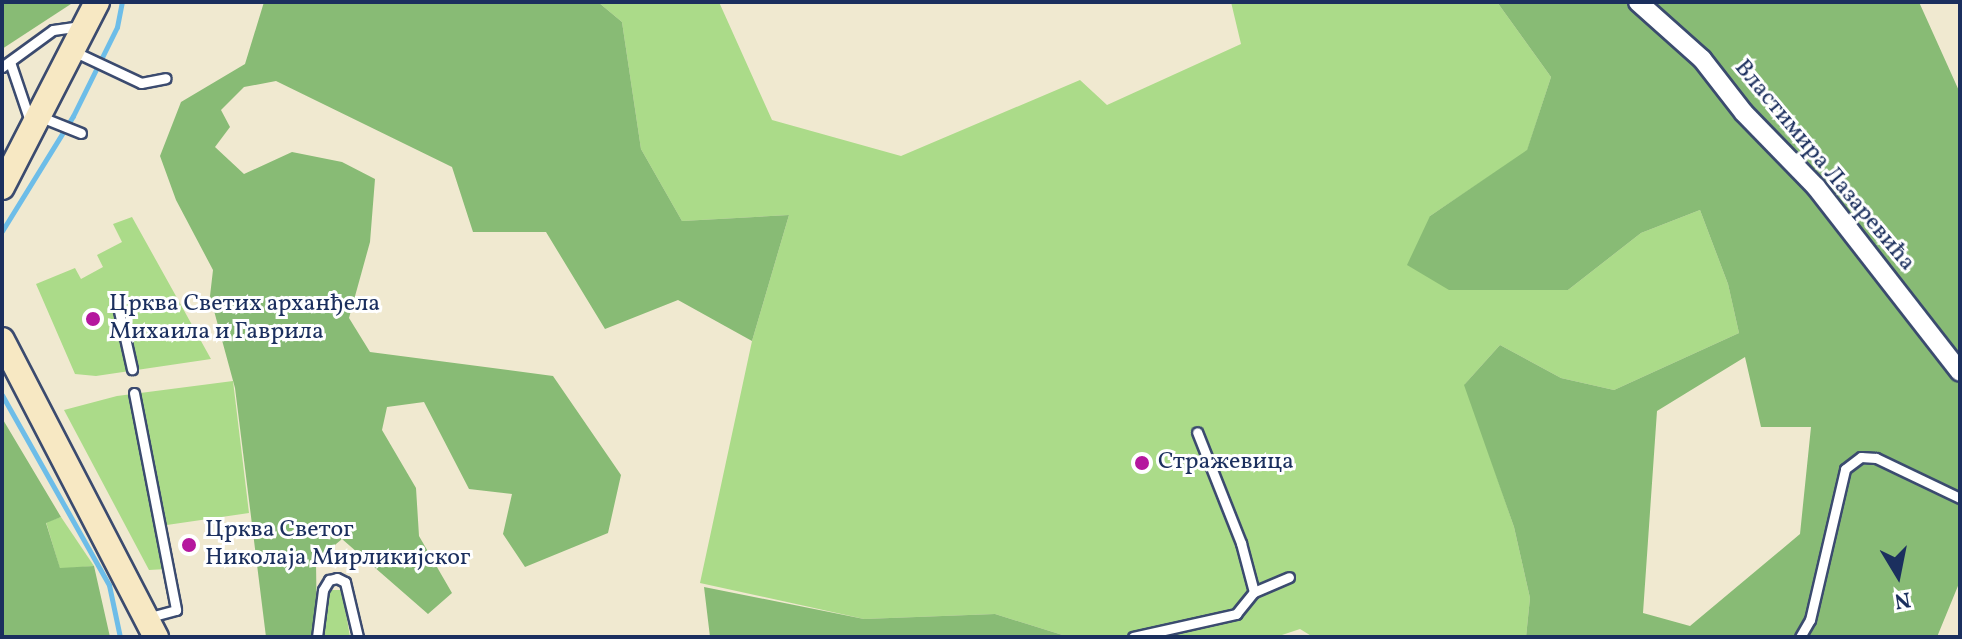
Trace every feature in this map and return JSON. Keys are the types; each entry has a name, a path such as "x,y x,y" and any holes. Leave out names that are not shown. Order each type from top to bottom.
{"main road":[{"path":"2,187 81,55 86,25 97,2"},
{"path":"2,340 151,628"}],"street":[{"name":"Властимира Лазаревића","path":"1638,2 1702,59 1744,113 1816,187 1960,372"}],"lane":[{"path":"79,132 42,122 6,64 53,30 86,25"},
{"path":"81,55 107,71 141,83 166,78"},
{"path":"117,302 132,369"},
{"path":"134,393 176,610 151,628"},
{"path":"1197,432 1241,543 1254,592"},
{"path":"1800,637 1810,620 1845,469 1861,457 1876,458 1960,498"},
{"path":"1133,637 1236,614 1254,592 1289,577"},
{"path":"317,637 323,590 329,580 337,578 345,582 358,637"}],"green space":[{"path":"2,2 74,2 2,49"},
{"path":"264,2 598,2 622,22 641,149 682,221 789,215 752,341 678,300 605,329 546,232 473,232 452,167 276,81 244,87 221,110 230,127 215,147 244,174 292,152 342,162 375,179 370,242 349,318 370,352 553,376 621,475 608,533 525,567 503,534 512,494 469,489 424,402 387,407 382,430 416,488 419,536 452,593 428,614 342,539 316,561 317,637 266,637 235,388 210,296 213,270 176,200 160,156 181,102 245,64"},
{"path":"598,2 719,2 772,120 901,156 1080,80 1107,105 1241,44 1231,2 1497,2 1551,77 1527,151 1430,216 1568,290 1641,233 1700,210 1728,284 1739,333 1614,390 1561,378 1500,345 1465,384 1514,527 1530,598 1526,637 1313,637 1300,629 1276,637 1069,637 995,614 864,619 700,583 752,341 789,215 682,221 641,149 622,22"},
{"path":"1497,2 1919,2 1960,93 1960,581 1937,637 1526,637 1530,598 1514,527 1464,385 1500,345 1561,378 1614,390 1739,333 1728,284 1700,210 1641,233 1568,290 1449,290 1407,265 1430,216 1527,150 1551,77","holes":["1745,357 1761,427 1811,427 1800,534 1690,626 1643,613 1657,411"]},
{"path":"132,217 211,359 96,376 75,374 36,284 75,268 81,279 103,267 97,255 122,242 113,224"},
{"path":"233,381 249,513 160,526 167,569 149,570 64,410 117,396"},
{"path":"2,418 61,517 46,523 60,568 94,566 110,637 2,637"},
{"path":"61,517 94,566 60,569 46,522"},
{"path":"704,587 864,619 995,614 1069,637 710,637"},
{"path":"330,590 342,590 350,637 323,637"}],"waterway":[{"path":"2,231 73,116 117,27 122,2"},
{"path":"2,395 109,585 120,637"}],"place":[{"name":"Црква Светих арханђела Михаила и Гаврила","path":"93,319"},
{"name":"Стражевица","path":"1142,463"},
{"name":"Црква Светог Николаја Мирликијског","path":"189,545"}]}
